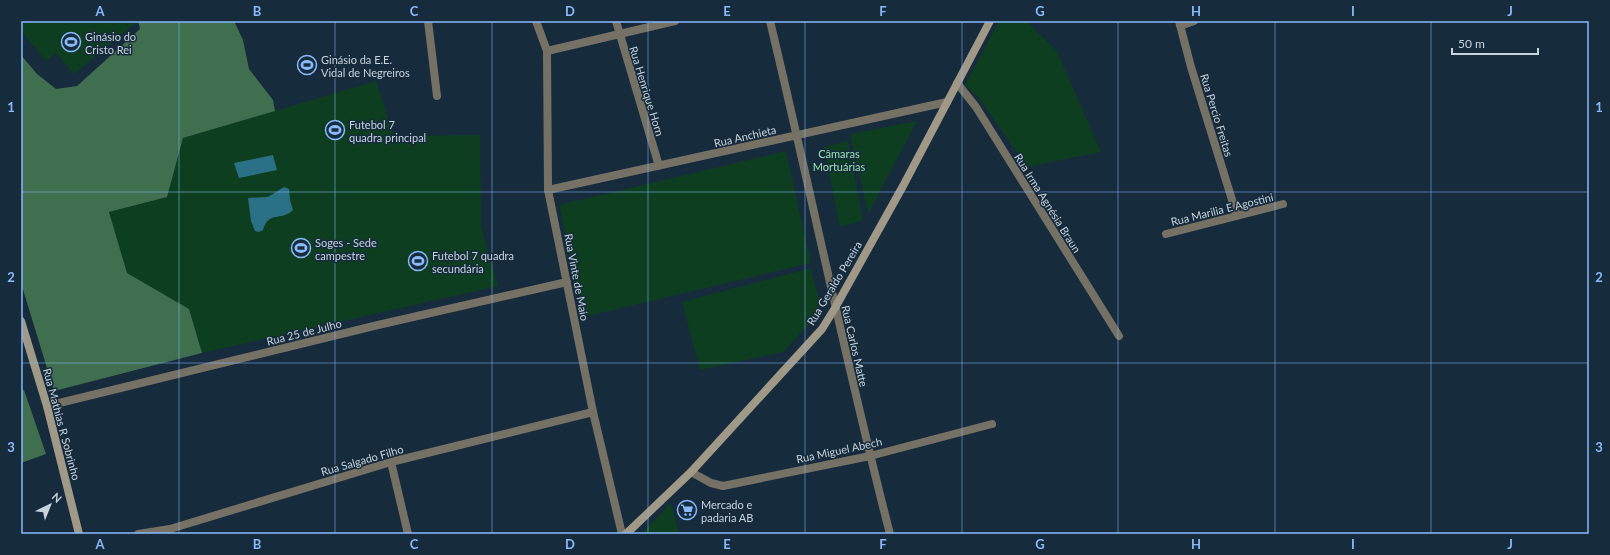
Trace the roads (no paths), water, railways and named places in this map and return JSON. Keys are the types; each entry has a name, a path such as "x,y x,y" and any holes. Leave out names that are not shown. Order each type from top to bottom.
{"main road":[{"name":"Rua Geraldo Pereira","path":"626,534 691,472 822,329 903,186 990,21"},
{"name":"Rua Mathias R Sobrinho","path":"21,321 47,406 79,534"}],"street":[{"path":"428,21 437,96"},
{"name":"Rua Vinte de Maio","path":"536,21 547,51 548,190 593,412 622,534"},
{"name":"Rua Henrique Horn","path":"616,21 618,33 659,166"},
{"path":"547,51 618,33 675,21"},
{"name":"Rua Carlos Matte","path":"770,21 835,308 890,534"},
{"path":"1179,24 1194,21"},
{"name":"Rua Percio Freitas","path":"1179,24 1238,216"},
{"name":"Rua Irma Agnésia Braun","path":"957,83 976,107 1119,336"},
{"name":"Rua Anchieta","path":"548,190 947,102"},
{"name":"Rua Marilia E Agostini","path":"1166,234 1283,204"},
{"name":"Rua 25 de Julho","path":"47,406 378,325 567,282"},
{"name":"Rua Salgado Filho","path":"138,534 170,529 391,462 593,412"},
{"name":"Rua Miguel Abech","path":"691,472 711,483 723,486 870,456 992,424"},
{"path":"391,462 408,534"}],"water":[{"path":"273,155 277,170 239,178 234,163"},
{"path":"284,187 289,189 293,210 284,215 268,220 263,230 259,232 255,231 251,221 248,198 268,197"}],"place":[{"name":"Ginásio do Cristo Rei","path":"71,42"},
{"name":"Ginásio da E.E. Vidal de Negreiros","path":"307,65"},
{"name":"Futebol 7 quadra principal","path":"335,130"},
{"name":"Soges - Sede campestre","path":"301,248"},
{"name":"Futebol 7 quadra secundária","path":"418,261"},
{"name":"Mercado e padaria AB","path":"687,510"}],"park label":[{"name":"Câmaras Mortuárias","path":"839,159"}]}
